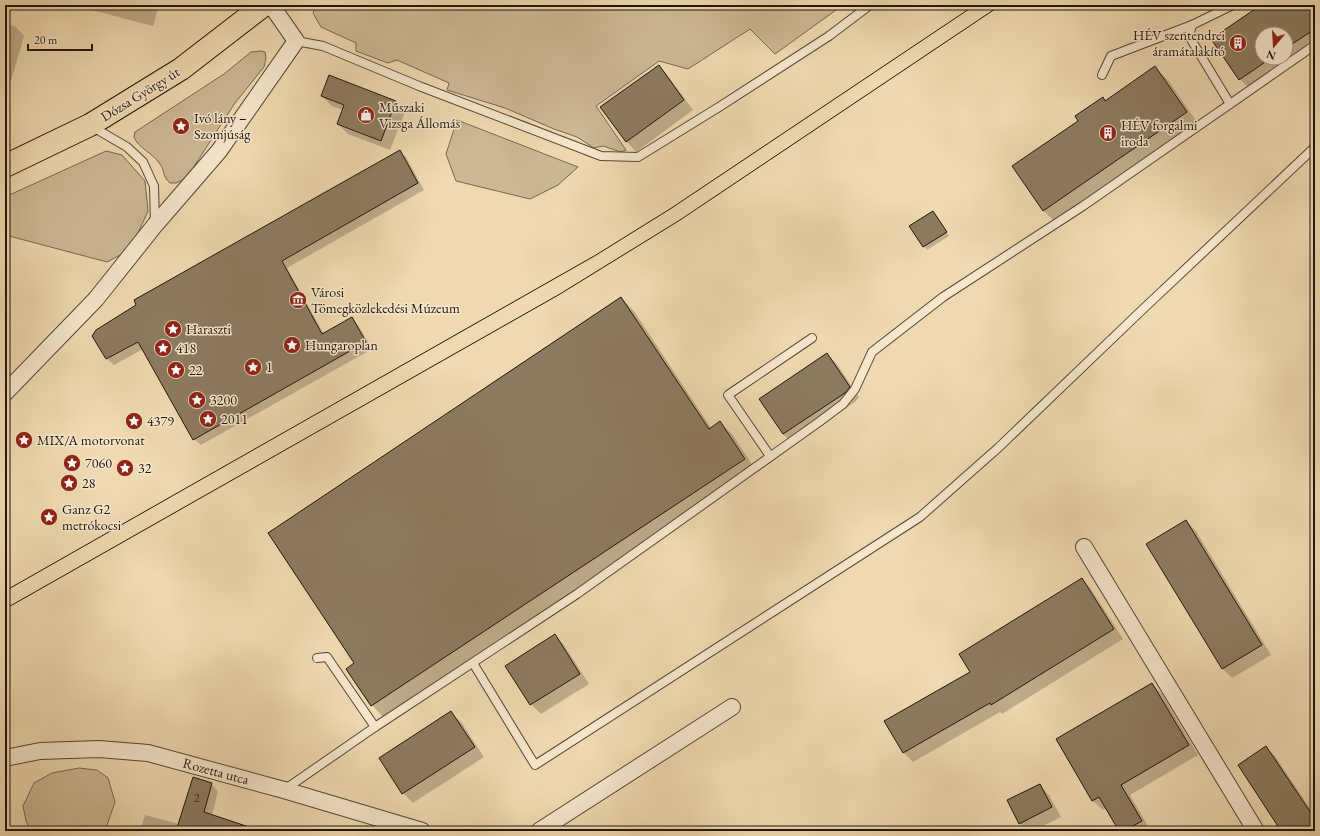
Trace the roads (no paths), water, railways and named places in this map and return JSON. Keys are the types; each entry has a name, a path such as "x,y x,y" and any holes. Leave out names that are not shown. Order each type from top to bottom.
{"main road":[{"name":"Dózsa György út","path":"5,166 90,125 181,69 264,5"}],"street":[{"path":"5,393 96,299 155,225 219,151 296,41 271,5"},
{"path":"1084,547 1256,831"},
{"path":"539,831 732,708"},
{"name":"Rozetta utca","path":"5,758 40,751 99,749 148,753 284,790 422,831"}],"lane":[{"path":"296,41 323,46 419,86 601,156 638,157 830,36 870,5"},
{"path":"1102,75 1111,56 1192,25 1233,5"},
{"path":"1192,25 1189,36 1230,104"},
{"path":"284,790 376,727 577,594 843,404 855,389 872,352 942,297 1083,206 1315,45"},
{"path":"90,125 127,147 143,162 154,186 155,225"},
{"path":"473,663 536,765 920,517 998,448 1315,147"},
{"path":"770,456 728,395 812,338"},
{"path":"317,658 327,656 376,727"}],"tram line":[{"path":"5,591 596,255 670,209 975,5"},
{"path":"5,609 560,294 680,220 1001,5"}],"place":[{"name":"HÉV szentendrei áramátalakító","path":"1238,43"},
{"name":"Műszaki Vizsga Állomás","path":"366,115"},
{"name":"Ivó lány – Szomjúság","path":"181,126"},
{"name":"HÉV forgalmi iroda","path":"1108,133"},
{"name":"Városi Tömegközlekedési Múzeum","path":"298,300"},
{"name":"Haraszti","path":"173,329"},
{"name":"Hungaroplan","path":"292,345"},
{"name":"418","path":"163,348"},
{"name":"1","path":"253,367"},
{"name":"22","path":"176,370"},
{"name":"3200","path":"197,400"},
{"name":"2011","path":"208,419"},
{"name":"4379","path":"134,421"},
{"name":"MIX/A motorvonat","path":"24,440"},
{"name":"7060","path":"72,463"},
{"name":"32","path":"125,468"},
{"name":"28","path":"69,483"},
{"name":"Ganz G2 metrókocsi","path":"49,517"}]}
